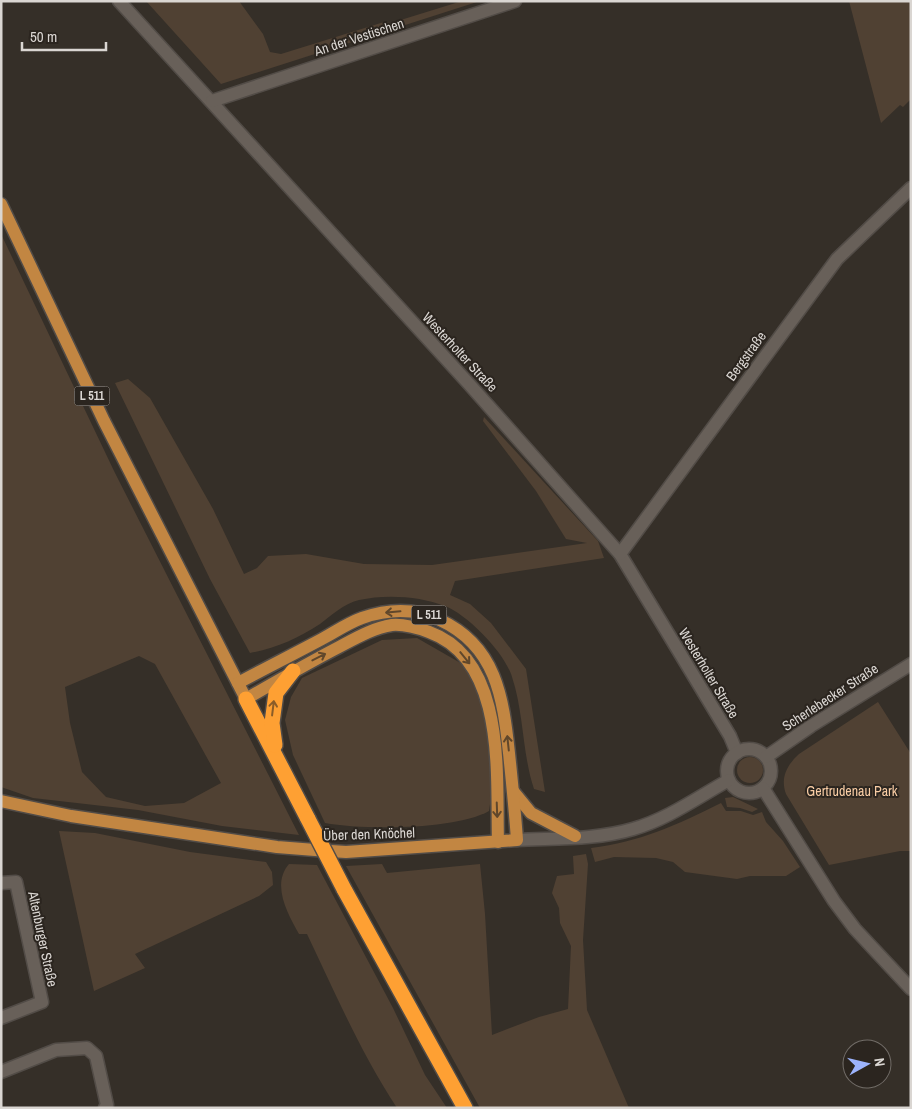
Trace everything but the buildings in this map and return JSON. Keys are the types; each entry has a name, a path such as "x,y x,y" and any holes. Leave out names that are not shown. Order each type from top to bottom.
{"highway":[{"name":"L 511","path":"284,772 273,737 272,708 276,693 293,671"},
{"name":"L 511","path":"246,699 344,889 465,1108"}],"main road":[{"name":"L 511","path":"1,204 104,421 246,699 293,671 367,632 393,625 416,627 437,635 458,649 481,684 489,705 496,763 498,842"},
{"name":"L 511","path":"238,683 362,618 390,611 410,611 429,615 466,636 480,652 496,678 505,719 518,840"},
{"path":"513,791 531,813 575,836"},
{"name":"Über den Knöchel","path":"1,801 71,816 296,849 346,852 518,840"}],"street":[{"name":"Westerholter Straße","path":"119,1 521,441 620,554 730,736 737,753"},
{"name":"An der Vestischen","path":"212,101 515,1"},
{"name":"Bergstraße","path":"620,554 837,259 911,188"},
{"name":"Scherlebecker Straße","path":"766,757 811,726 911,664"},
{"path":"756,750 766,757 771,770 768,783 763,788 748,793 740,791 729,780 728,768 737,753 756,750"},
{"name":"Über den Knöchel","path":"518,840 609,834 633,829 672,812 729,780"},
{"path":"763,788 850,922 880,959 911,990"},
{"name":"Altenburger Straße","path":"1,883 16,882 42,1002 1,1018"},
{"path":"1,1072 56,1050 87,1048 96,1056 107,1105 105,1108"}],"green space":[{"path":"146,1 239,1 263,34 270,52 281,54 384,22 391,23 462,1 480,1 221,84"},
{"path":"849,1 911,1 911,99 903,107 900,105 881,123"},
{"path":"1,234 115,473 299,835 222,826 138,810 33,798 1,787","holes":["139,656 155,664 221,783 184,803 145,806 106,797 82,772 70,723 65,687"]},
{"path":"128,379 150,398 213,509 244,574 257,568 268,556 306,554 364,564 432,565 587,543 566,539 536,491 483,421 484,417 598,541 604,558 455,581 450,595 470,604 491,623 526,669 545,792 534,789 527,761 519,705 508,667 494,646 474,626 445,606 425,600 402,597 380,597 359,600 343,607 304,634 277,646 250,653 210,579 115,383"},
{"path":"417,638 464,665 474,680 487,722 493,784 489,811 455,822 409,827 362,827 325,823 293,755 285,720 291,697 302,678 382,640"},
{"name":"Gertrudenau Park","path":"878,702 911,754 911,851 900,851 829,865 786,794 784,777 788,767 799,754"},
{"path":"750,757 759,761 763,770 759,779 750,783 741,779 737,770 741,761"},
{"path":"733,797 758,809 752,812 740,808 727,807 725,798"},
{"path":"721,803 726,811 741,811 753,815 762,812 766,822 783,841 800,867 786,876 750,876 737,879 685,872 673,862 656,858 614,857 595,862 591,848 626,842 658,832"},
{"path":"59,831 95,833 190,852 266,862 272,872 273,885 259,896 135,954 145,968 94,991"},
{"path":"586,854 588,864 583,940 587,1010 629,1108 480,1108 346,866 382,864 387,873 480,864 492,1035 539,1017 568,1009 571,946 560,923 559,908 552,893 557,876 574,874 573,856"},
{"path":"289,864 317,865 393,1008 425,1075 447,1108 397,1108 360,1044 307,934 299,934 286,909 281,890 281,881"}]}
